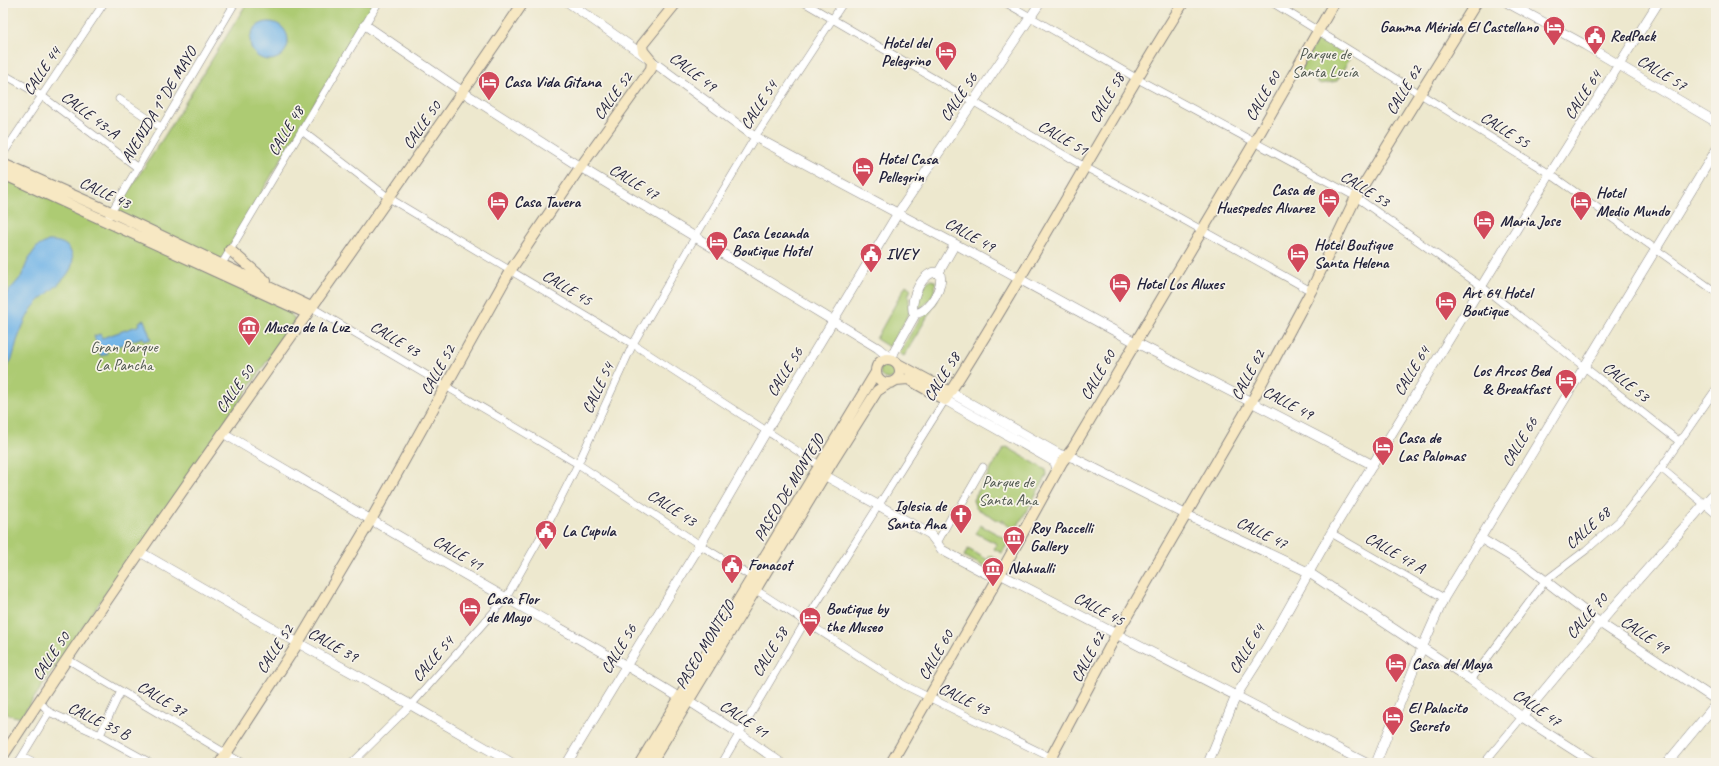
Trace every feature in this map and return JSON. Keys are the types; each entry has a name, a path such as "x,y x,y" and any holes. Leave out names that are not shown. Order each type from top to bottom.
{"main road":[{"name":"CALLE 50","path":"3,756 140,552 308,310 464,92 523,3"},
{"name":"CALLE 52","path":"220,763 298,643 371,520 510,271 580,167 651,68 652,63 643,51 642,45 676,3"},
{"name":"CALLE 58","path":"948,396 1085,167 1136,78 1183,3"},
{"name":"CALLE 60","path":"891,763 1000,574 1057,471 1254,143 1317,30 1334,3"},
{"name":"CALLE 62","path":"1050,760 1116,635 1252,401 1310,291 1356,197 1476,3"},
{"name":"CALLE 43","path":"3,164 108,216 308,310"},
{"name":"CALLE 43","path":"3,174 108,216"},
{"path":"230,250 278,291"},
{"name":"CALLE 43","path":"219,268 278,291 308,310"},
{"path":"885,359 894,361 900,372 892,382 882,381 876,372 879,362 885,359"},
{"name":"CALLE 47","path":"894,361 948,396"},
{"name":"PASEO DE MONTEJO","path":"640,763 684,700 752,577 876,372"},
{"name":"CALLE 47","path":"892,382 908,379 948,396"},
{"name":"PASEO MONTEJO","path":"651,763 684,700 756,590 824,475 877,391 892,382"}],"street":[{"name":"CALLE 44","path":"3,154 104,3"},
{"name":"AVENIDA 1° DE MAYO","path":"108,216 236,3"},
{"name":"CALLE 48","path":"219,268 378,3"},
{"name":"CALLE 49","path":"569,3 649,58 755,138 898,213 1135,342 1252,401 1373,465"},
{"name":"CALLE 51","path":"805,3 973,103 1085,167 1202,229 1310,291"},
{"name":"CALLE 54","path":"352,763 412,705 506,598 545,529 578,464 633,344 755,138 843,3"},
{"name":"CALLE 53","path":"1006,3 1136,78 1356,197 1481,286 1680,442"},
{"name":"CALLE 56","path":"567,763 700,545 898,213 1040,3"},
{"name":"CALLE 55","path":"1272,3 1550,174 1716,292"},
{"name":"CALLE 57","path":"1508,3 1716,122"},
{"name":"CALLE 64","path":"1208,763 1236,696 1267,647 1331,533 1550,174 1620,66 1658,3"},
{"name":"CALLE 47","path":"365,25 464,92 580,167 834,320 878,348 894,361"},
{"name":"CALLE 43-A","path":"3,74 42,96 138,168"},
{"path":"119,99 162,128"},
{"name":"CALLE 45","path":"302,131 389,198 633,344 766,432 819,465"},
{"name":"CALLE 66","path":"1376,763 1422,648 1444,598 1716,150"},
{"path":"894,361 894,352 916,313 924,310 936,294 940,281 939,272 955,244"},
{"path":"916,313 913,311 913,302 919,287 931,274 939,272"},
{"name":"CALLE 43","path":"308,310 446,387 578,464 700,545 752,577"},
{"name":"CALLE 68","path":"1471,680 1546,581 1586,550 1619,521 1661,468 1716,389"},
{"name":"CALLE 47","path":"948,396 1055,462 1057,471"},
{"name":"CALLE 58","path":"722,763 805,622 948,396"},
{"name":"CALLE 47","path":"967,407 1059,454 1074,458 1185,514 1308,572 1471,680 1522,717 1594,763"},
{"name":"CALLE 41","path":"224,433 506,598 627,665 739,734 782,763"},
{"path":"937,543 955,510 960,507 983,467"},
{"path":"1661,468 1716,514"},
{"name":"CALLE 45","path":"824,475 930,534 942,550 987,574 1000,574 1366,763"},
{"name":"CALLE 70","path":"1484,763 1600,623 1716,491"},
{"name":"CALLE 47 A","path":"1331,533 1444,598"},
{"name":"CALLE 49","path":"1480,538 1524,565 1600,623 1716,700"},
{"name":"CALLE 39","path":"140,552 298,643 412,705 512,763"},
{"name":"CALLE 43","path":"756,590 868,663 928,698 1050,760 1062,763"},
{"name":"CALLE 37","path":"67,659 242,763"},
{"path":"100,735 122,691"},
{"name":"CALLE 35 B","path":"39,701 49,712 100,735 149,762"},
{"path":"1668,763 1716,704"},
{"path":"34,763 20,760 49,712"}],"green space":[{"name":"Gran Parque La Pancha","path":"247,3 374,3 213,274 289,311 295,320 124,571 122,570 21,717 13,716 3,709 3,177 106,225 164,137"},
{"name":"Parque de Santa Lucía","path":"1321,39 1350,57 1337,81 1321,84 1300,72 1317,40"},
{"path":"930,280 935,281 936,284 934,292 925,305 918,307 918,296 924,285"},
{"path":"906,285 911,289 908,297 909,314 889,347 876,339"},
{"path":"938,299 904,356 899,353 919,320"},
{"path":"885,363 891,363 896,368 894,377 891,379 885,379 880,374 880,368"},
{"name":"Parque de Santa Ana","path":"1007,447 1046,470 1047,475 1017,527 1013,528 1004,523 1005,521 1002,520 1003,523 976,508 973,500 1003,449"},
{"path":"980,525 1007,539 1008,543 1002,553 994,549 997,544 976,533"},
{"path":"968,549 988,560 990,555 998,560 990,570 964,556"}],"water":[{"path":"265,22 273,22 283,27 287,34 287,48 283,55 273,60 265,60 255,55 253,52 250,45 250,37 255,27 258,25"},
{"path":"48,241 60,242 68,247 73,259 71,267 67,275 60,283 31,310 20,333 14,354 3,371 3,298 21,277 29,258 37,247"},
{"path":"144,320 151,339 144,341 143,337 106,350 107,354 101,356 94,336 100,334 102,338 140,325 139,322"}],"place":[{"name":"Gamma Mérida El Castellano","path":"1554,46"},
{"name":"RedPack","path":"1595,56"},
{"name":"Hotel del Pelegrino","path":"946,72"},
{"name":"Casa Vida Gitana","path":"489,102"},
{"name":"Hotel Casa Pellegrin","path":"863,188"},
{"name":"Casa de Huespedes Alvarez","path":"1329,218"},
{"name":"Casa Tavera","path":"498,222"},
{"name":"Hotel Medio Mundo","path":"1581,222"},
{"name":"Maria Jose","path":"1484,240"},
{"name":"Casa Lecanda Boutique Hotel","path":"717,262"},
{"name":"IVEY","path":"871,274"},
{"name":"Hotel Boutique Santa Helena","path":"1298,274"},
{"name":"Hotel Los Aluxes","path":"1120,304"},
{"name":"Art 64 Hotel Boutique","path":"1446,322"},
{"name":"Museo de la Luz","path":"249,346"},
{"name":"Los Arcos Bed & Breakfast","path":"1566,400"},
{"name":"Casa de Las Palomas","path":"1383,466"},
{"name":"Iglesia de Santa Ana","path":"961,534"},
{"name":"La Cupula","path":"546,550"},
{"name":"Roy Paccelli Gallery","path":"1014,556"},
{"name":"Fonacot","path":"732,584"},
{"name":"Nahualli","path":"993,588"},
{"name":"Casa Flor de Mayo","path":"470,628"},
{"name":"Boutique by the Museo","path":"810,638"},
{"name":"Casa del Maya","path":"1396,684"},
{"name":"El Palacito Secreto","path":"1393,736"}]}
